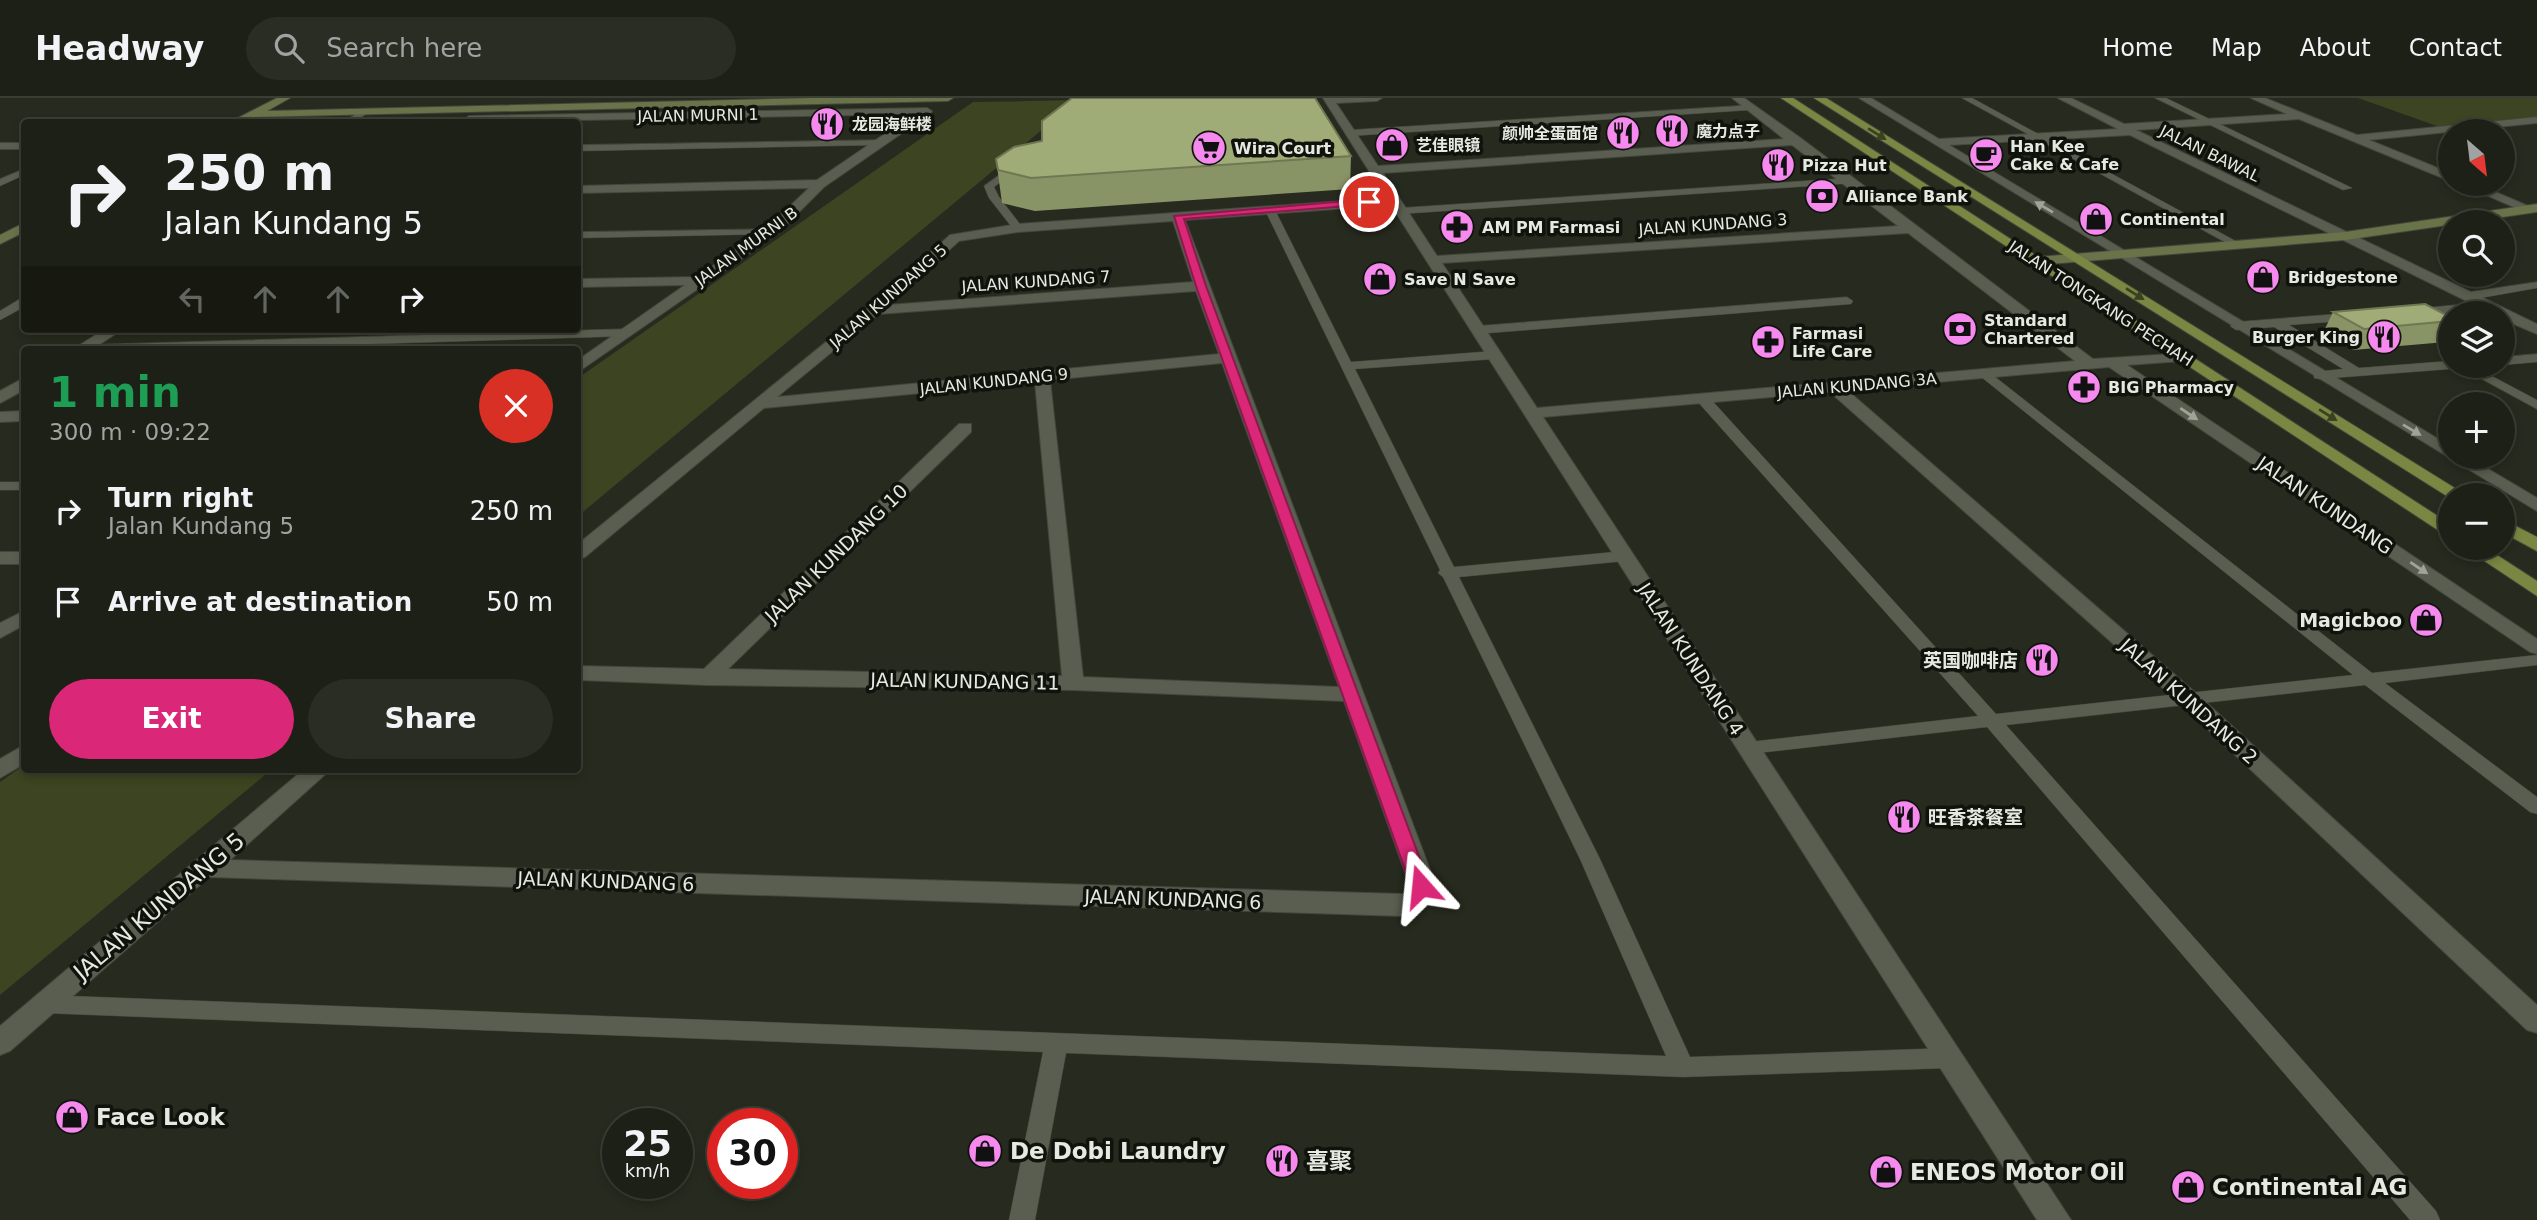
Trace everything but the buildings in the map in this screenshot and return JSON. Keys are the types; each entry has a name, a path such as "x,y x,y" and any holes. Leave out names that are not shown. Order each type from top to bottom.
{"main road":[{"name":"JALAN TONGKANG PECHAH","path":"1786,98 2438,524"},
{"name":"JALAN TONGKANG PECHAH","path":"1819,98 2438,483"},
{"path":"2515,532 2537,545"},
{"path":"2492,560 2537,590"}],"street":[{"path":"242,119 285,98"},
{"path":"254,114 482,111 662,102 946,98"},
{"name":"JALAN MURNI B","path":"581,365 772,231 820,184 946,98"},
{"path":"1328,99 1377,98"},
{"path":"1737,98 1798,141 2089,365"},
{"path":"1864,98 2236,326 2438,446"},
{"name":"JALAN BAWAL","path":"2063,98 2478,301"},
{"path":"2256,98 2438,172"},
{"name":"JALAN KUNDANG 4","path":"1328,99 2055,1220"},
{"name":"JALAN MURNI 1","path":"469,119 482,111"},
{"name":"JALAN MURNI 1","path":"558,119 926,111"},
{"path":"1936,142 2040,137 2211,121 2301,116"},
{"path":"2356,139 2537,120"},
{"path":"1374,170 1798,141"},
{"path":"0,146 21,146"},
{"path":"581,189 820,184"},
{"path":"2500,196 2533,208"},
{"name":"JALAN KUNDANG 5","path":"581,551 874,310 955,237 1018,228 1178,216 1397,206"},
{"path":"2037,261 2345,236 2533,208"},
{"name":"JALAN KUNDANG 6","path":"204,868 1402,906 1416,895 1421,886 1419,875 1201,286 1178,216"},
{"name":"JALAN KUNDANG 3","path":"1433,260 1913,229"},
{"path":"0,240 21,230"},
{"path":"581,283 700,281"},
{"name":"JALAN KUNDANG 7","path":"874,310 1201,286"},
{"name":"JALAN BAWAL","path":"2515,319 2537,330"},
{"path":"86,346 109,333"},
{"name":"JALAN KUNDANG 3A","path":"1532,413 2183,356"},
{"name":"JALAN KUNDANG 9","path":"760,404 1228,358"},
{"name":"JALAN KUNDANG","path":"2112,362 2537,648"},
{"path":"1042,377 1073,683"},
{"path":"0,398 21,385"},
{"name":"JALAN KUNDANG 2","path":"1834,387 2189,699 2537,1022"},
{"path":"0,417 21,416"},
{"name":"JALAN KUNDANG 10","path":"707,678 965,428"},
{"path":"2476,469 2537,506"},
{"path":"0,558 21,558"},
{"path":"0,632 21,619"},
{"name":"JALAN KUNDANG 11","path":"581,673 707,678 1073,683 1351,694"},
{"path":"0,770 21,755"},
{"name":"JALAN KUNDANG 5","path":"0,1043 315,773"}],"lane":[{"path":"1966,98 2238,245"},
{"path":"2159,98 2347,188"},
{"path":"1350,133 1750,107"},
{"path":"353,119 364,113"},
{"path":"581,148 878,142"},
{"path":"1018,228 993,198 989,186 1021,162"},
{"path":"0,183 21,173"},
{"path":"1397,206 1850,181"},
{"path":"1270,210 1446,573 1590,859 1684,1067"},
{"path":"581,235 772,231"},
{"path":"2469,296 2537,285"},
{"path":"1477,330 1847,300"},
{"path":"0,316 21,304"},
{"path":"2398,314 2438,311"},
{"path":"2425,312 2438,319"},
{"path":"2236,326 2371,316"},
{"path":"2277,323 2356,372"},
{"path":"183,346 626,333"},
{"path":"1345,366 1494,355"},
{"path":"2515,360 2537,358"},
{"path":"2319,375 2438,366"},
{"path":"1985,373 2369,679 2537,807"},
{"path":"2486,378 2537,405"},
{"path":"1702,398 1992,721 2427,1220"},
{"path":"0,486 21,486"},
{"path":"1446,573 1625,556"},
{"path":"1749,748 2537,660"},
{"path":"43,1004 1684,1067 1950,1058"},
{"path":"1022,1220 1056,1044"}],"green space":[{"path":"2358,98 2537,98 2537,122 2515,124 2515,119 2438,119 2438,126"},
{"path":"1078,100 581,514 581,376 973,102"},
{"path":"21,767 21,773 267,773 0,995 0,782"}],"place":[{"name":"龙园海鲜楼","path":"827,124"},
{"name":"魔力点子","path":"1672,131"},
{"name":"颜帅全蛋面馆","path":"1623,133"},
{"name":"艺佳眼镜","path":"1392,145"},
{"name":"Wira Court","path":"1209,148"},
{"name":"Han Kee Cake & Cafe","path":"1986,155"},
{"name":"Pizza Hut","path":"1778,165"},
{"name":"Alliance Bank","path":"1822,196"},
{"name":"Continental","path":"2096,219"},
{"name":"AM PM Farmasi","path":"1457,227"},
{"name":"Bridgestone","path":"2263,277"},
{"name":"Save N Save","path":"1380,279"},
{"name":"Standard Chartered","path":"1960,329"},
{"name":"Burger King","path":"2384,337"},
{"name":"Farmasi Life Care","path":"1768,342"},
{"name":"BIG Pharmacy","path":"2084,387"},
{"name":"Magicboo","path":"2426,620"},
{"name":"英国咖啡店","path":"2042,660"},
{"name":"旺香茶餐室","path":"1904,817"},
{"name":"Face Look","path":"72,1117"},
{"name":"De Dobi Laundry","path":"985,1151"},
{"name":"喜聚","path":"1282,1161"},
{"name":"ENEOS Motor Oil","path":"1886,1172"},
{"name":"Continental AG","path":"2188,1187"}],"route":[{"path":"1369,202 1178,216 1201,286 1421,886"}]}
